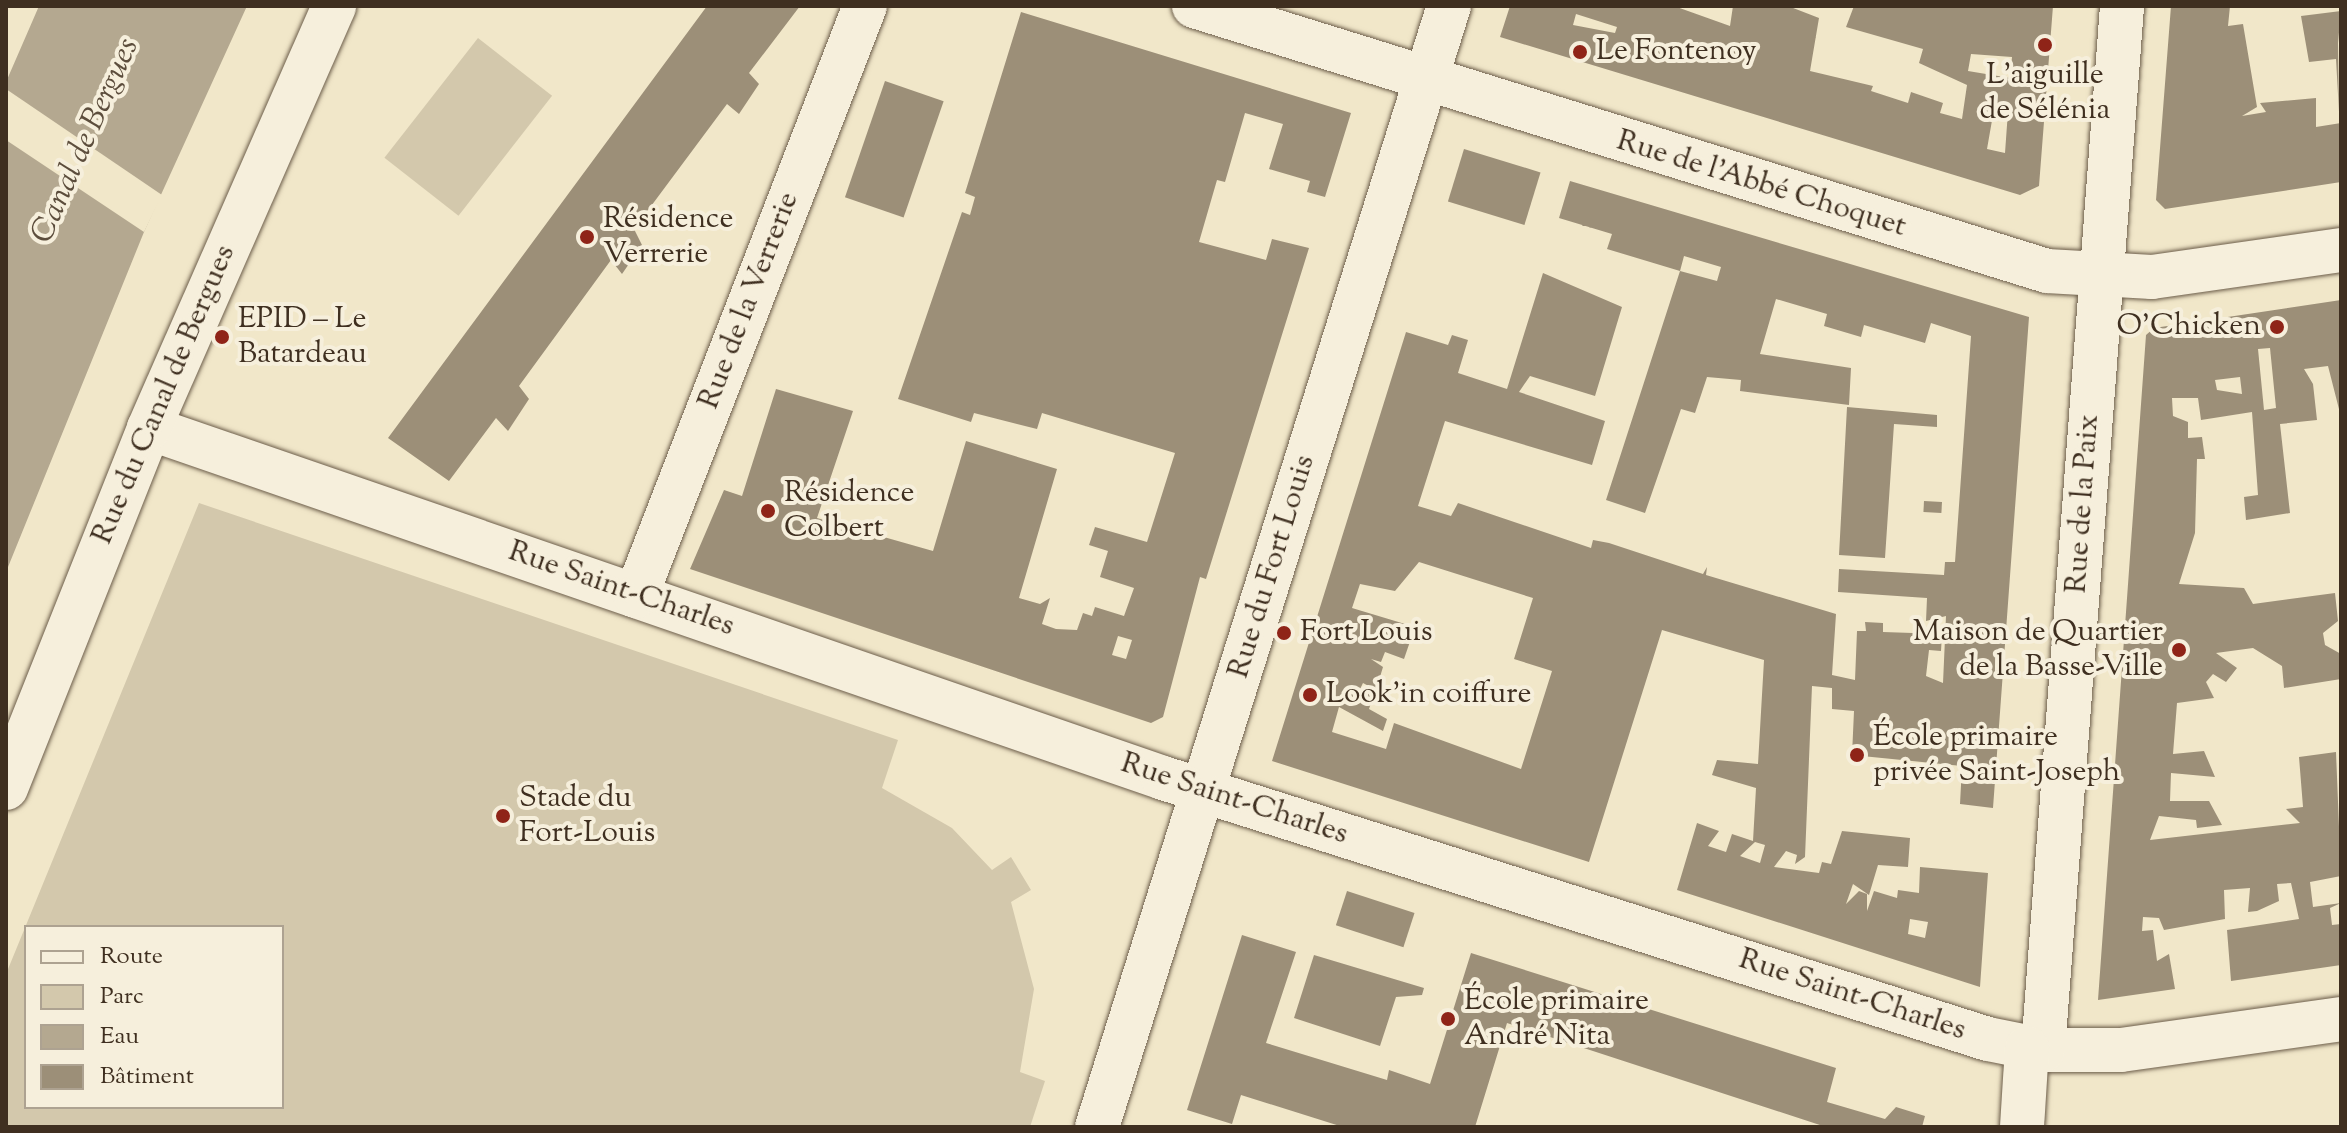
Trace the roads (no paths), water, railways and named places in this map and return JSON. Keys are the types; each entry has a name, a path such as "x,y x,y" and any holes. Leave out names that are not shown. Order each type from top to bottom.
{"street":[{"name":"Rue du Canal de Bergues","path":"6,788 149,428 334,6"},
{"name":"Rue de la Verrerie","path":"636,596 865,6"},
{"name":"Rue de l'Abbé Choquet","path":"1194,6 1425,81 2023,265 2101,277 2341,250"},
{"name":"Rue du Fort Louis","path":"1097,1127 1449,6"},
{"name":"Rue de la Paix","path":"2022,1127 2035,1049 2122,6"},
{"name":"Rue Saint-Charles","path":"149,428 1204,791 2035,1049 2121,1050 2341,1019"}],"water":[{"name":"Canal de Bergues","path":"39,6 247,6 144,232 6,572 6,82"}],"place":[{"name":"L'aiguille de Sélénia","path":"2045,45"},
{"name":"Le Fontenoy","path":"1580,52"},
{"name":"Résidence Verrerie","path":"587,237"},
{"name":"O'Chicken","path":"2277,327"},
{"name":"EPID – Le Batardeau","path":"222,337"},
{"name":"Résidence Colbert","path":"768,511"},
{"name":"Fort Louis","path":"1284,633"},
{"name":"Maison de Quartier de la Basse-Ville","path":"2179,650"},
{"name":"Look'in coiffure","path":"1310,695"},
{"name":"École primaire privée Saint-Joseph","path":"1857,755"},
{"name":"Stade du Fort-Louis","path":"503,816"},
{"name":"École primaire André Nita","path":"1448,1019"}]}
